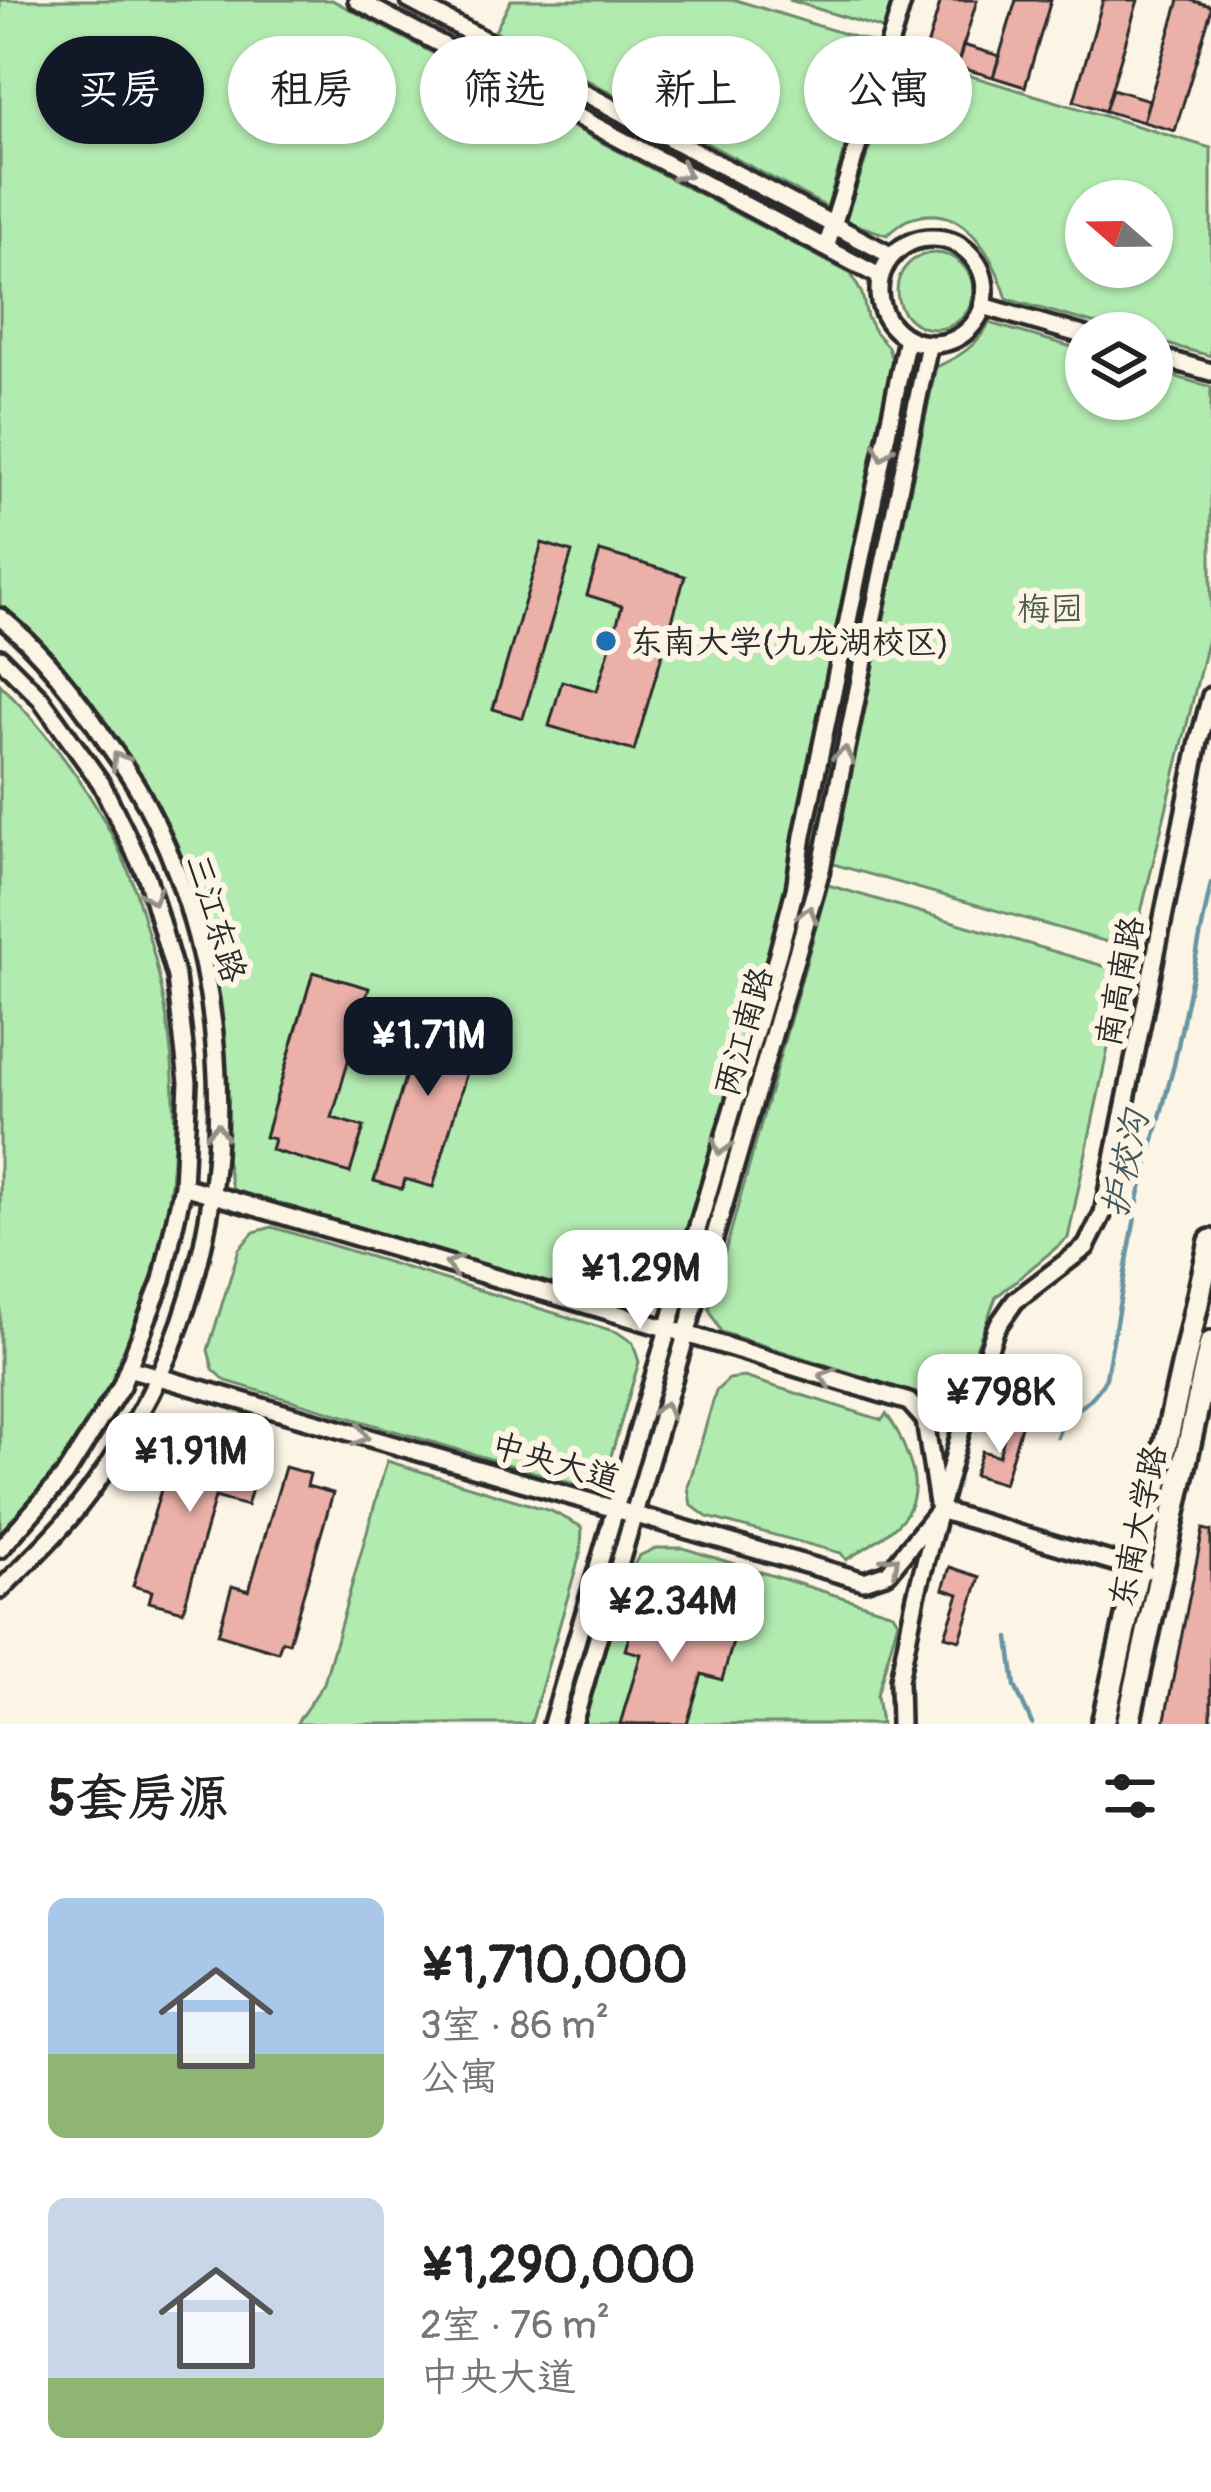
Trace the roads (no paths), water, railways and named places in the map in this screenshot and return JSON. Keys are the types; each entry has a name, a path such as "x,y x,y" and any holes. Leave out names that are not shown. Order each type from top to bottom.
{"main road":[{"name":"东南大学路","path":"1128,1724 1148,1572 1211,1241"},
{"name":"东南大学路","path":"1103,1724 1211,1343"}],"street":[{"path":"357,0 881,277"},
{"path":"409,0 892,256"},
{"path":"826,248 903,0"},
{"path":"926,238 960,245 982,272 983,306 975,322 947,342 929,344 897,331 880,301 881,277 892,256 910,242 926,238"},
{"path":"983,306 1065,330"},
{"name":"两江南路","path":"551,1724 795,889 802,836 908,338"},
{"name":"两江南路","path":"573,1724 820,870 929,344"},
{"path":"1173,361 1211,372"},
{"name":"三江东路","path":"0,617 82,703 141,794 184,893 211,999 219,1108 209,1216 181,1322 136,1421 75,1512 0,1590"},
{"name":"三江东路","path":"0,658 40,698 101,783 147,877 176,977 188,1082 183,1186 162,1280 121,1386 65,1475 0,1549"},
{"name":"南高南路","path":"900,1724 899,1680 916,1596 964,1419 996,1328 1015,1301 1086,1247 1103,1213 1198,741 1211,697"},
{"path":"183,1186 910,1402 925,1420 940,1510 1148,1572"},
{"name":"中央大道","path":"128,1368 864,1581 888,1573 940,1510"}],"waterway":[{"name":"护校沟","path":"1057,1437 1064,1418 1088,1401 1106,1378 1139,1195 1174,1065 1211,883"},
{"name":"护校沟","path":"1009,1638 1015,1686 1032,1724"}],"place":[{"name":"东南大学(九龙湖校区)","path":"606,641"}],"park label":[{"name":"梅园","path":"1050,608"}]}
